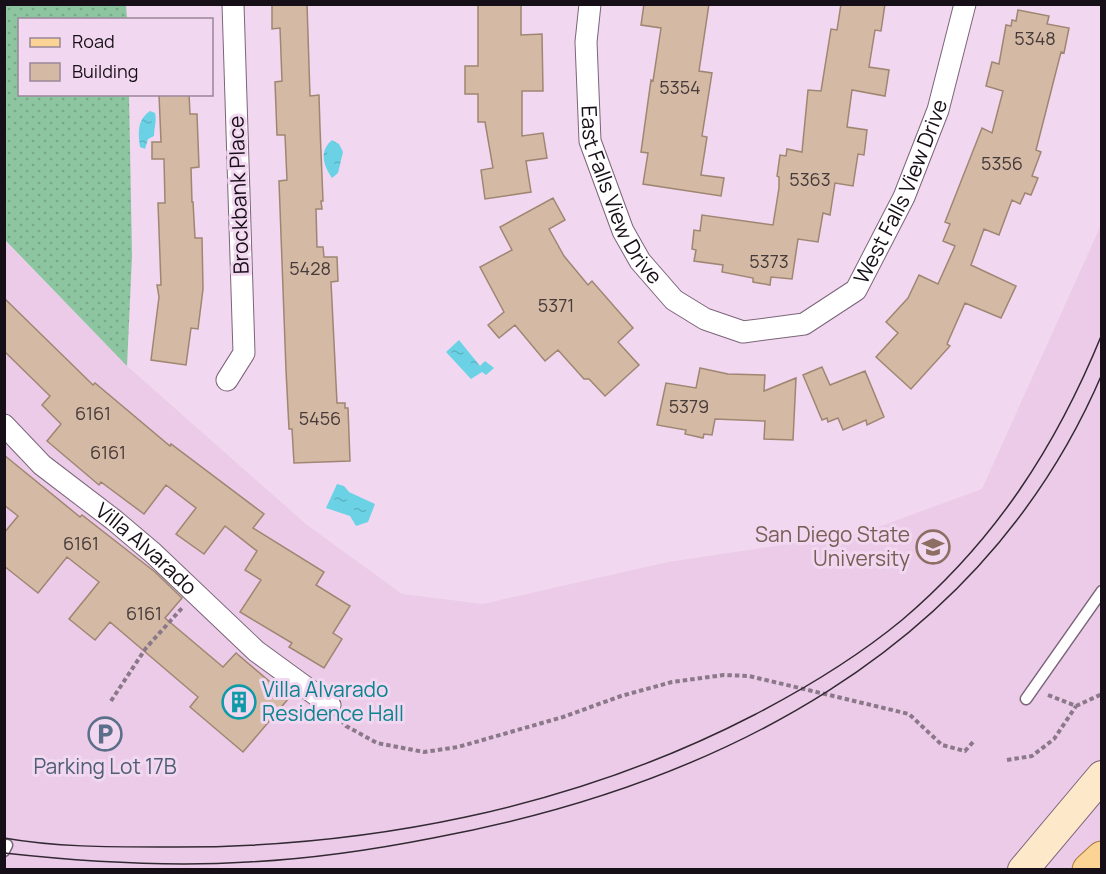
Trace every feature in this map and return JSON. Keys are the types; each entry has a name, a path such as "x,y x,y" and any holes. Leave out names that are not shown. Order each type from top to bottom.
{"main road":[{"path":"1089,870 1101,858"}],"street":[{"name":"Brockbank Place","path":"227,380 244,353 233,4"},
{"name":"East Falls View Drive","path":"590,4 586,42 590,141 622,231 640,261 674,300 705,319 743,332"},
{"name":"West Falls View Drive","path":"743,332 804,324 856,290 904,197 938,110 965,4"},
{"name":"Villa Alvarado","path":"4,425 42,465 153,553 256,651 330,705"},
{"path":"1023,870 1101,776"}],"lane":[{"path":"1026,699 1101,591"}],"path":[{"path":"111,701 146,648 195,594"},
{"path":"330,705 346,726 377,743 424,752 458,747 563,717 621,696 672,682 724,675 749,676 909,714 942,745 954,749 965,751 974,741"},
{"path":"1007,760 1032,756 1054,739 1076,706 1101,694"},
{"path":"1048,695 1076,706"}],"shaded area":[{"name":"San Diego State University","path":"1101,225 1101,869 5,869 4,240 127,366 307,525 402,594 483,604 668,562 862,533 982,489"}],"green space":[{"path":"5,4 126,5 127,18 18,18 18,96 129,96 132,256 127,366 5,240"}],"water":[{"path":"150,111 155,113 156,122 154,136 148,139 145,149 140,147 139,127 143,118"},
{"path":"332,140 339,144 343,152 338,173 332,178 326,168 324,153"},
{"path":"459,340 480,366 485,361 494,368 486,375 482,372 471,379 446,352"},
{"path":"337,484 375,504 368,522 356,526 350,516 326,508"}],"building":[{"path":"272,4 307,4 310,96 319,95 323,201 321,201 322,209 316,209 317,247 323,247 324,257 337,257 338,281 331,282 337,403 345,403 345,408 348,408 350,461 294,463 292,429 289,429 279,181 287,180 285,135 277,135 275,82 282,81 280,28 272,29"},
{"path":"478,4 521,4 521,35 542,34 543,91 522,91 522,136 543,133 547,158 526,161 531,192 485,199 481,170 493,168 485,122 478,122 478,94 465,94 465,66 478,66"},
{"path":"644,4 709,4 699,71 712,73 702,136 707,137 701,175 724,178 721,196 643,184 648,153 641,152 661,28 641,25"},
{"path":"841,4 885,4 881,31 875,30 869,67 889,70 885,96 852,90 847,127 867,130 864,155 858,154 853,186 835,183 830,215 823,213 818,242 798,239 792,279 771,277 770,285 753,282 753,278 722,272 723,265 694,261 696,250 692,249 694,230 700,231 702,215 773,225 779,188 779,177 777,176 780,155 786,156 787,149 802,152 808,90 821,91 831,29 837,30"},
{"path":"1018,10 1049,16 1047,24 1069,28 1036,150 1041,152 1032,176 1038,178 1031,195 1025,193 1020,204 1012,200 999,235 984,229 971,265 1016,286 1001,318 965,303 947,344 950,346 911,389 876,357 898,333 886,322 908,298 919,275 938,284 955,246 943,241 950,224 945,222 982,128 992,133 1003,91 986,86 992,62 999,64 1006,25 1011,26 1012,20 1016,21"},
{"path":"159,96 189,96 190,114 197,114 199,167 191,168 192,202 195,238 202,238 203,289 198,329 191,328 186,365 151,360 159,297 157,285 161,285 158,203 165,203 164,159 152,159 152,142 161,142"},
{"path":"553,198 565,220 549,229 564,256 588,285 592,281 633,328 618,342 639,365 605,396 589,379 584,379 558,350 545,361 515,325 499,338 488,325 504,312 480,267 512,250 500,227"},
{"path":"4,298 93,385 95,383 170,446 171,444 264,514 253,528 324,572 316,585 350,606 333,633 342,639 324,668 289,647 292,643 240,612 261,580 245,570 257,551 225,526 204,554 176,534 196,508 166,485 144,514 101,482 99,485 47,441 61,424 42,405 50,396 4,351"},
{"path":"822,367 830,385 865,371 884,417 867,425 866,420 843,430 838,418 828,422 827,418 822,420 803,375"},
{"path":"700,368 728,374 765,375 764,391 796,378 793,440 764,439 765,421 715,419 712,435 704,434 703,438 685,434 686,430 657,425 666,383 696,388"},
{"path":"4,455 80,517 82,515 155,572 182,598 165,618 223,667 236,653 289,698 243,752 190,707 198,697 110,622 95,640 69,619 99,582 67,557 38,593 4,566 4,533 18,516 4,505"}],"tram line":[{"path":"4,838 82,846 238,846 390,831 466,817 540,799 613,776 685,748 754,715 830,672 885,634 935,590 966,558 1020,490 1064,415 1102,334"},
{"path":"4,853 96,861 187,864 272,861 364,850 433,838 538,814 640,782 738,741 829,690 913,629 987,556 1051,472 1102,374"}],"place":[{"name":"San Diego State University","path":"933,547"},
{"name":"Villa Alvarado Residence Hall","path":"239,702"},
{"name":"Parking Lot 17B","path":"105,734"}]}
